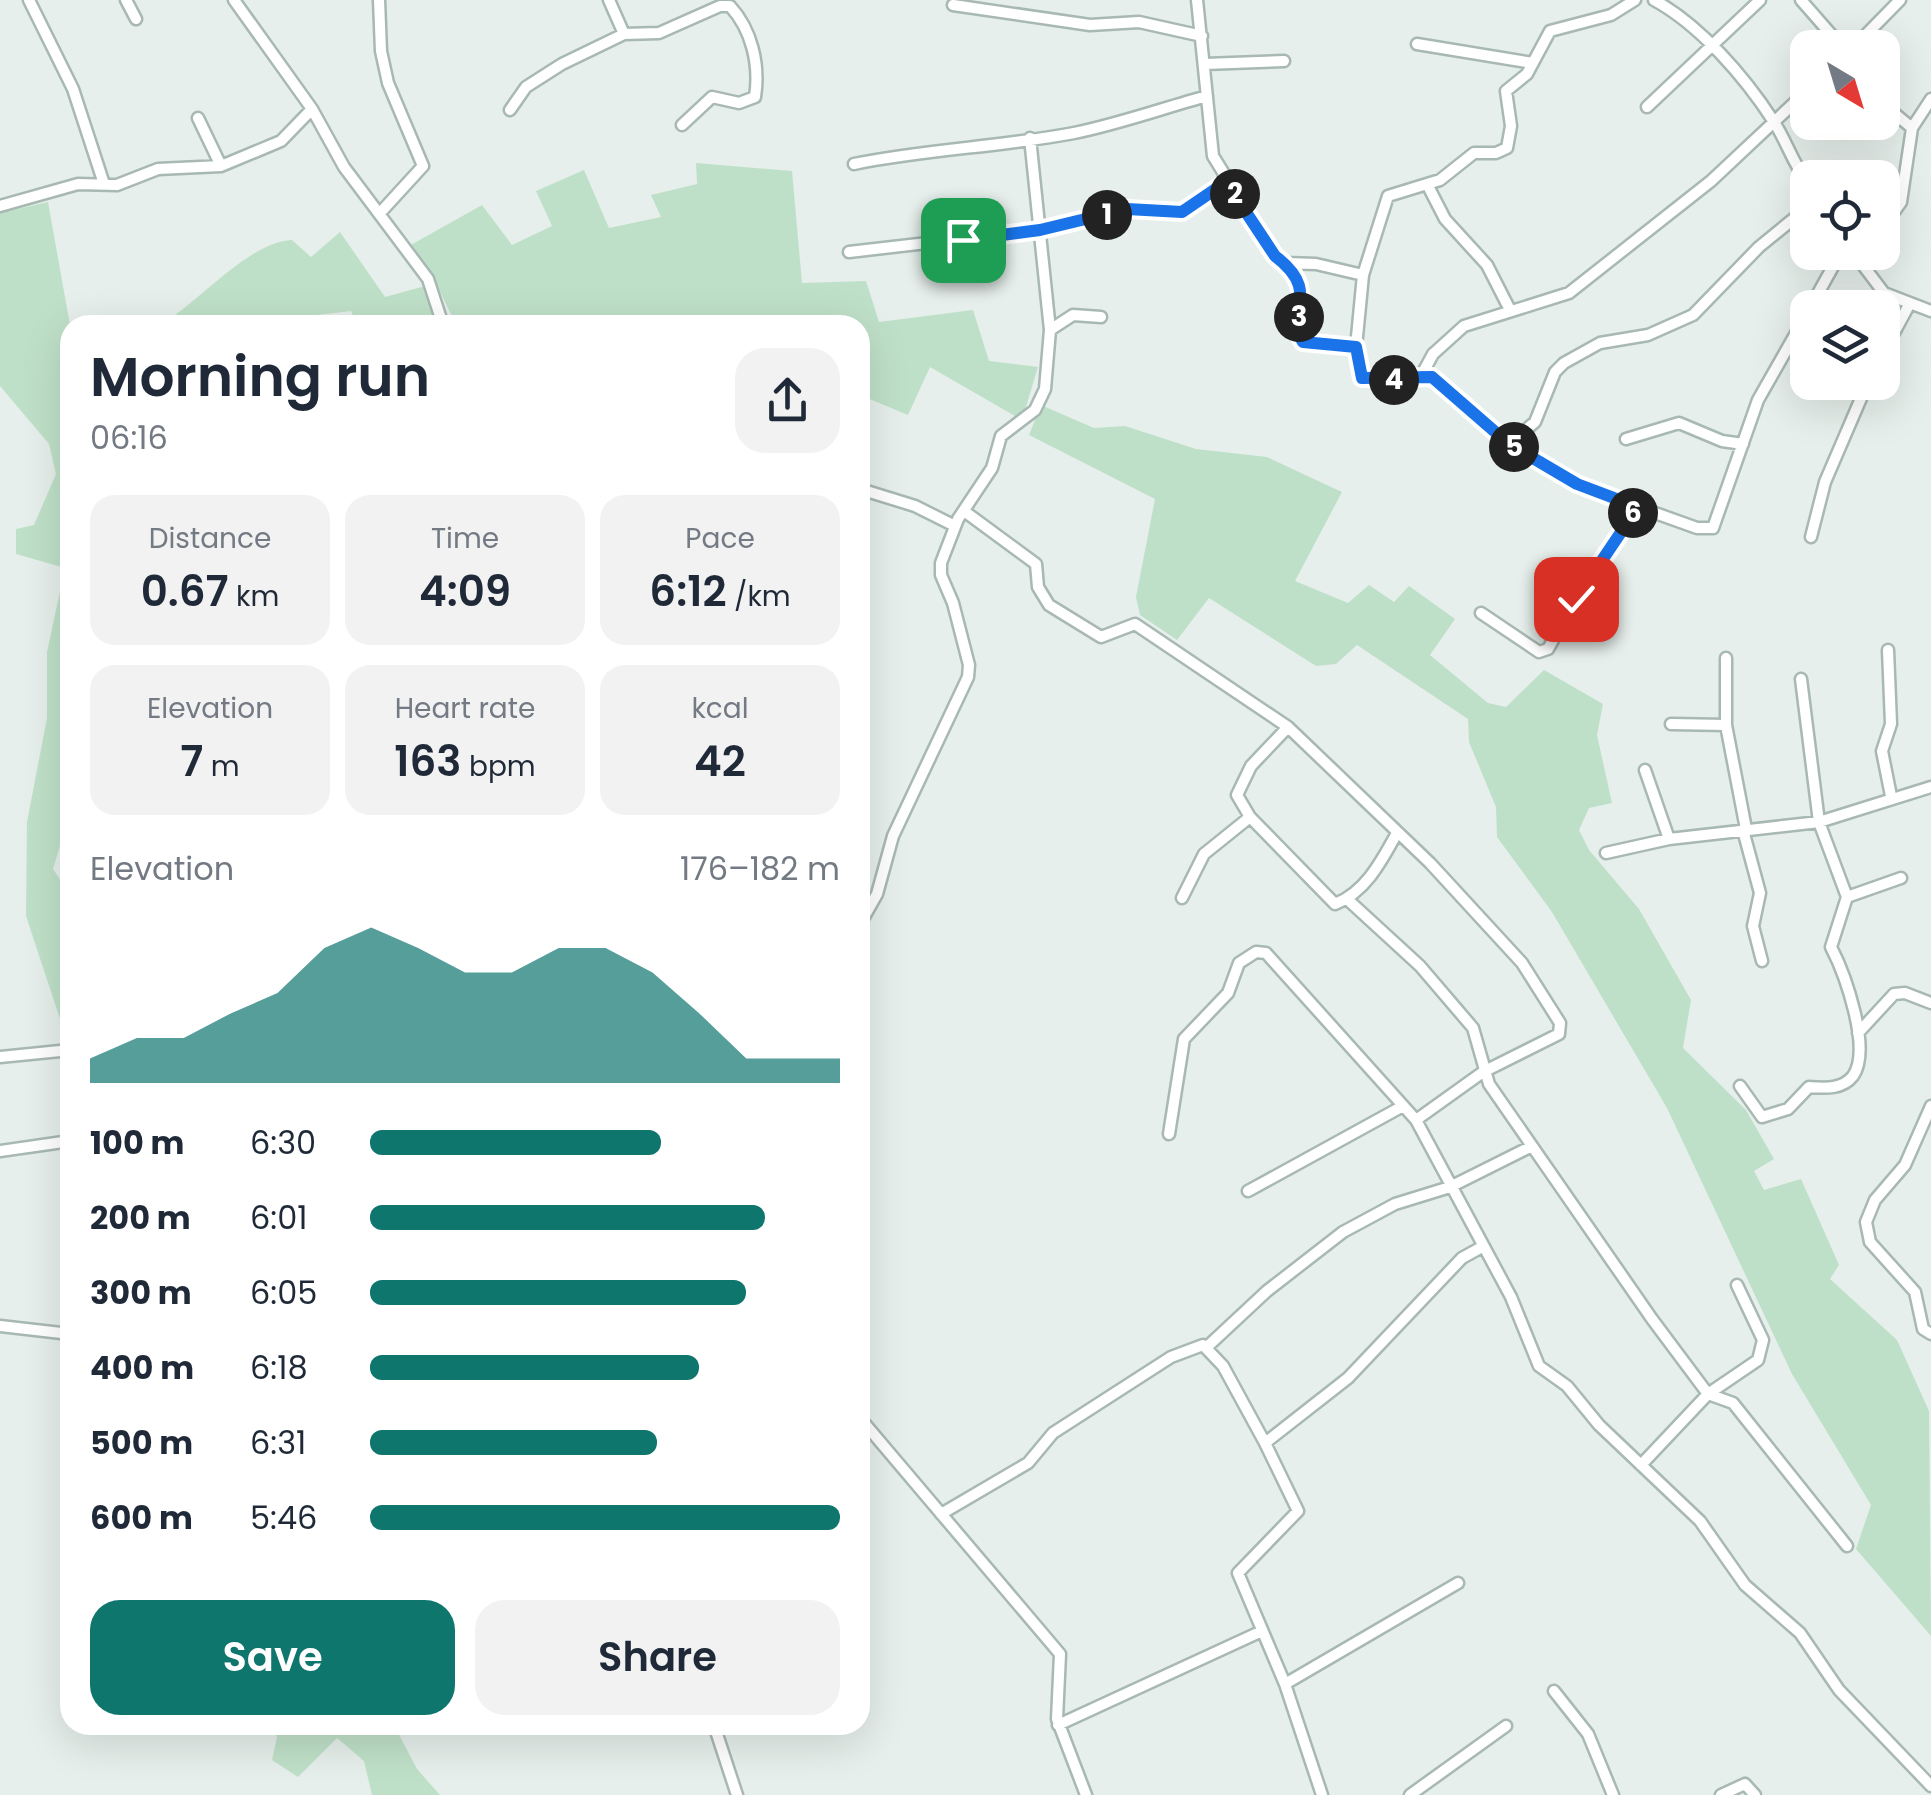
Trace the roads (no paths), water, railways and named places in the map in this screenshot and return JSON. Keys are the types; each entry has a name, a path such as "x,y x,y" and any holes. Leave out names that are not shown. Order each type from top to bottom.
{"street":[{"path":"29,0 73,89 104,184"},
{"path":"126,0 136,19"},
{"path":"234,0 312,110 344,166 428,279 439,315"},
{"path":"379,0 380,51 388,83 423,166 380,213"},
{"path":"610,0 624,34"},
{"path":"1015,0 1016,16"},
{"path":"1197,0 1213,156 1275,256 1286,263 1302,290 1297,332 1303,342 1356,347"},
{"path":"1635,0 1611,15 1558,26 1545,39 1533,63 1504,98 1511,126 1507,148 1468,155 1428,186 1397,192 1383,203 1362,275 1356,347 1362,378 1421,376 1438,382 1509,444 1577,484 1697,528 1713,528 1758,400 1790,344"},
{"path":"1654,0 1678,13 1712,49 1775,123 1795,160"},
{"path":"1647,107 1760,0"},
{"path":"1801,0 1827,30"},
{"path":"1871,30 1900,0"},
{"path":"953,5 1090,26 1126,20 1202,36"},
{"path":"510,110 520,92 540,76 624,34 659,34 720,6 736,12 754,52 755,97 739,103 712,97 682,125"},
{"path":"1417,44 1533,63"},
{"path":"1205,64 1284,61"},
{"path":"854,164 922,150 959,150 1073,133 1207,96"},
{"path":"1900,203 1912,128 1931,99"},
{"path":"1421,376 1433,354 1464,326 1569,293 1684,204 1775,123 1790,102"},
{"path":"0,206 65,186 133,181 158,168 221,166 281,142 312,110"},
{"path":"198,118 221,166"},
{"path":"1900,118 1912,128"},
{"path":"870,905 893,836 968,676 970,665 954,603 940,575 955,526 992,468 1001,436 1042,400 1050,330 1030,138"},
{"path":"849,252 1040,230 1127,209 1182,212 1226,182"},
{"path":"1428,186 1445,219 1486,265 1510,310"},
{"path":"1509,444 1542,411 1555,372 1564,363 1600,343 1648,335 1693,315 1790,223"},
{"path":"1286,263 1316,264 1362,275"},
{"path":"1868,270 1884,293 1931,311"},
{"path":"1900,322 1909,305"},
{"path":"1050,330 1073,315 1101,317"},
{"path":"1811,537 1824,482 1860,400"},
{"path":"1626,439 1680,423 1722,441 1743,444"},
{"path":"870,492 915,506 955,526"},
{"path":"1481,612 1539,652 1548,650 1576,599 1638,507"},
{"path":"964,511 1036,564 1038,588 1053,609 1101,637 1135,624 1288,726 1522,962 1560,1022 1554,1040 1484,1072 1416,1120"},
{"path":"1888,650 1892,724 1882,756 1890,796"},
{"path":"1726,658 1726,725 1760,893 1752,926 1762,961"},
{"path":"1740,1086 1762,1117 1788,1109 1802,1090 1833,1088 1853,1076 1862,1051 1832,947 1847,896 1819,822 1801,679"},
{"path":"1671,724 1726,725"},
{"path":"1288,726 1251,766 1237,795 1250,816 1326,898 1336,904 1347,899 1373,873 1397,833"},
{"path":"1645,770 1669,839"},
{"path":"1606,853 1669,839 1819,822 1890,796 1931,787"},
{"path":"1182,898 1204,854 1250,816"},
{"path":"1847,896 1900,878"},
{"path":"1347,899 1420,966 1473,1028 1484,1072 1708,1394 1733,1403 1847,1546"},
{"path":"1169,1134 1184,1039 1228,993 1239,963 1256,952 1266,953 1416,1120 1450,1188 1477,1230 1482,1247 1526,1328 1540,1366 1567,1386 1700,1521 1745,1584 1800,1633 1839,1690 1931,1786"},
{"path":"1858,1033 1894,994 1931,1002"},
{"path":"0,1057 60,1051"},
{"path":"1248,1191 1403,1106"},
{"path":"1931,1106 1905,1165 1875,1200 1866,1222 1870,1242 1912,1287 1923,1329 1931,1334"},
{"path":"0,1151 60,1142"},
{"path":"941,1514 1028,1463 1053,1433 1171,1357 1208,1346 1266,1291 1343,1232 1395,1204 1450,1188 1532,1146"},
{"path":"1266,1443 1348,1378 1462,1258 1482,1247"},
{"path":"1641,1465 1708,1394 1746,1372 1762,1351 1763,1340 1736,1286"},
{"path":"0,1326 60,1333"},
{"path":"1208,1346 1266,1443 1298,1511 1238,1573 1285,1684 1322,1795"},
{"path":"870,1430 1060,1654 1058,1725 1086,1795"},
{"path":"1285,1684 1458,1583"},
{"path":"1058,1725 1262,1631"},
{"path":"1554,1691 1588,1734 1613,1795"},
{"path":"1410,1795 1506,1726"},
{"path":"717,1735 737,1795"},
{"path":"1721,1795 1745,1784 1756,1795"}]}
